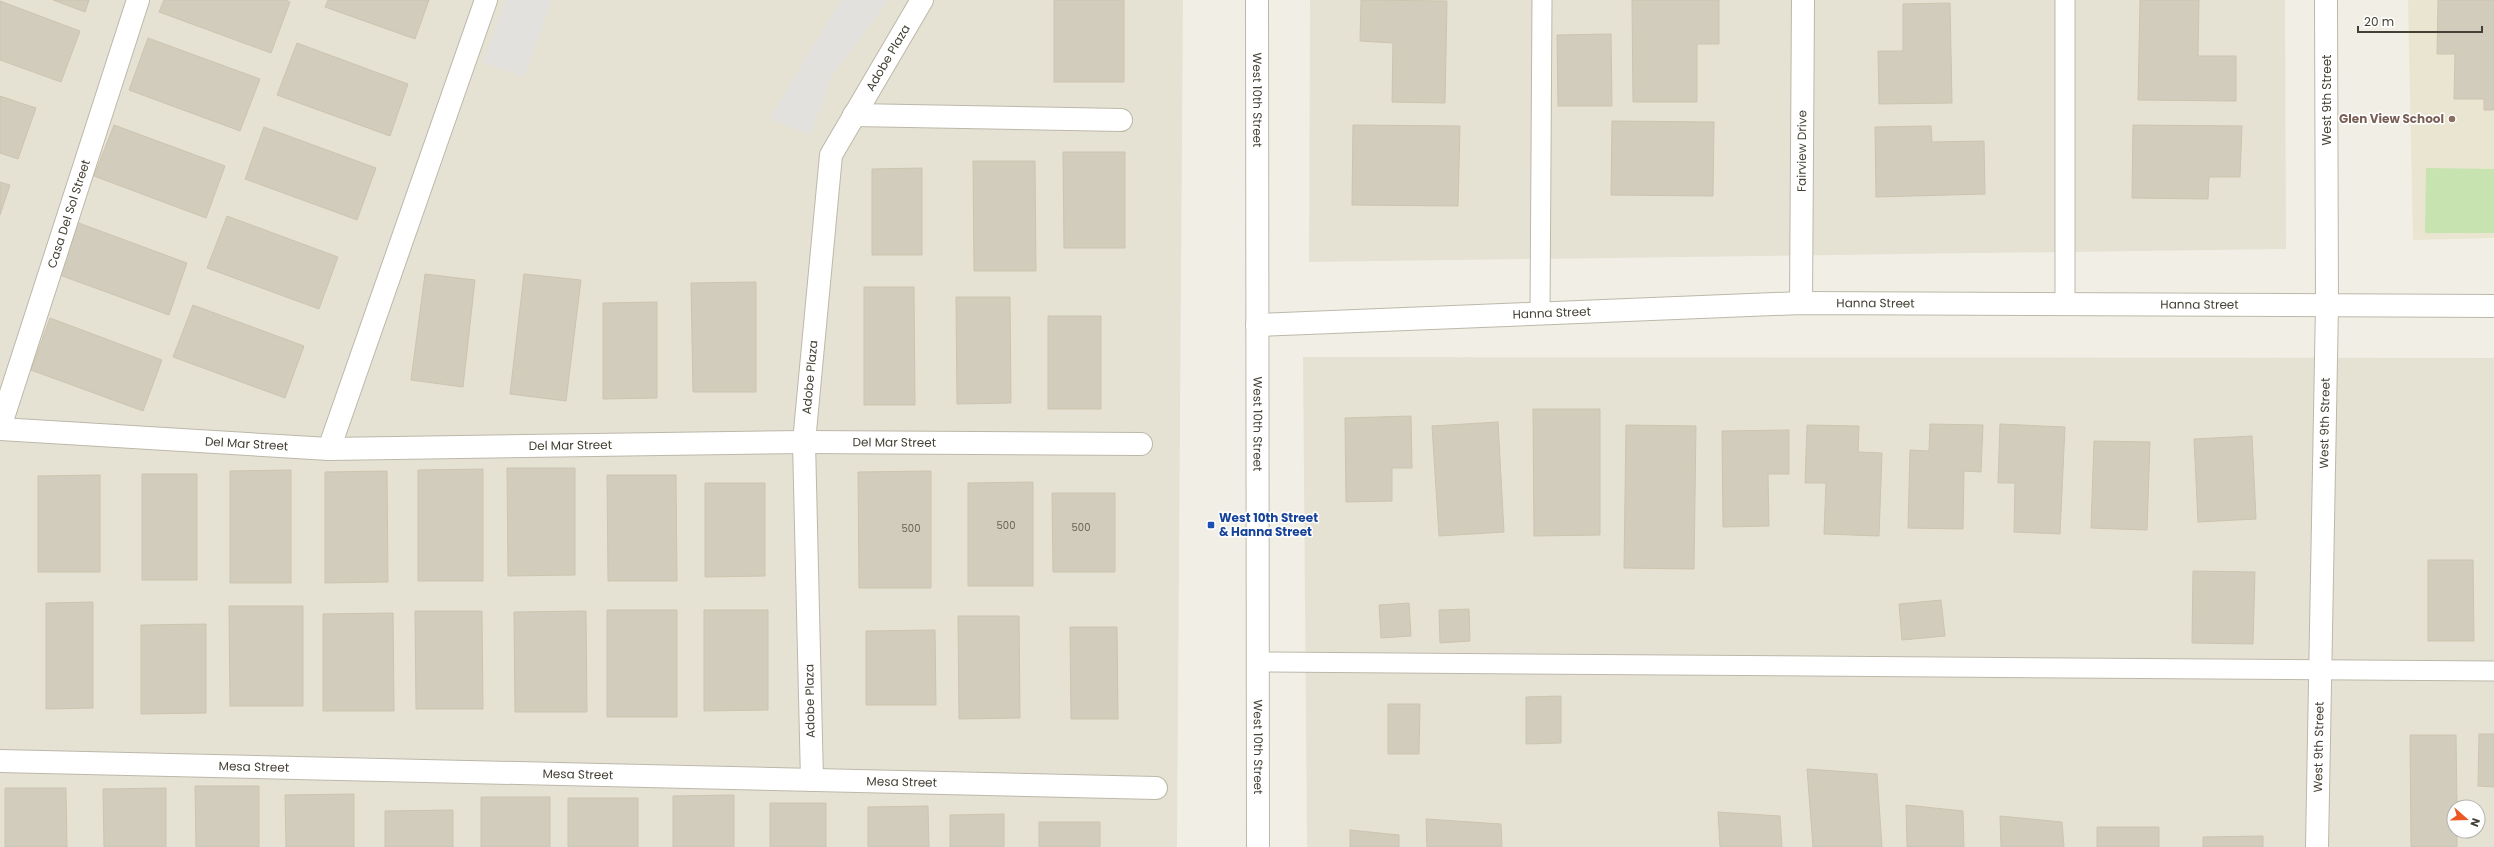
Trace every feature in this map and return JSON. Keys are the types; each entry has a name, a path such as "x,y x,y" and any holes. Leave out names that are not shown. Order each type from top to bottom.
{"street":[{"name":"Casa Del Sol Street","path":"0,428 138,0"},
{"path":"329,449 486,0"},
{"name":"Adobe Plaza","path":"812,780 804,442 831,155 922,0"},
{"name":"West 10th Street","path":"1258,0 1258,847"},
{"name":"Fairview Drive","path":"1801,303 1803,0"},
{"name":"West 9th Street","path":"2317,847 2327,305 2326,0"},
{"path":"854,115 1121,120"},
{"name":"Hanna Street","path":"1257,325 1801,303 2494,306"},
{"name":"Del Mar Street","path":"0,428 329,449 804,442 1141,444"},
{"name":"Mesa Street","path":"0,762 1156,788"}],"lane":[{"path":"1540,313 1542,0"},
{"path":"2065,0 2065,304"},
{"path":"1258,662 2494,672"}],"shaded area":[{"path":"0,0 1183,0 1177,847 0,847"},
{"path":"506,0 552,0 524,77 483,62"},
{"path":"841,0 889,0 832,75 810,135 769,119"},
{"path":"1310,0 2285,0 2286,249 1309,262"},
{"name":"Glen View School","path":"2408,0 2494,0 2494,238 2413,240"},
{"path":"1303,357 2494,358 2494,847 1307,847"}],"green space":[{"path":"2426,168 2494,169 2494,233 2425,233"}],"building":[{"path":"53,0 89,0 85,12"},
{"path":"164,0 286,0 290,2 271,53 159,12"},
{"path":"328,0 429,0 415,39 325,7"},
{"path":"1054,0 1124,0 1124,82 1054,82"},
{"path":"1361,0 1447,1 1445,103 1392,102 1393,43 1360,41"},
{"path":"1632,0 1719,0 1719,44 1697,44 1697,102 1633,102"},
{"path":"2140,0 2199,0 2198,56 2236,56 2236,101 2138,100"},
{"path":"2438,0 2494,0 2494,110 2484,110 2484,99 2454,99 2455,54 2437,54"},
{"path":"0,1 80,31 61,82 0,60"},
{"path":"1950,3 1952,103 1879,104 1878,51 1903,51 1903,4"},
{"path":"1611,34 1612,106 1558,106 1557,35"},
{"path":"148,38 260,79 240,131 129,90"},
{"path":"297,43 408,84 390,136 277,95"},
{"path":"0,96 36,108 18,159 0,153"},
{"path":"1612,121 1714,122 1713,196 1611,195"},
{"path":"114,125 225,166 206,218 94,176"},
{"path":"1353,125 1460,126 1458,206 1352,205"},
{"path":"2133,125 2242,126 2240,177 2209,177 2208,199 2132,198"},
{"path":"1931,126 1932,142 1984,141 1985,194 1876,197 1875,127"},
{"path":"264,127 376,168 357,220 245,179"},
{"path":"1063,152 1125,152 1125,248 1064,248"},
{"path":"973,161 1035,161 1036,271 974,271"},
{"path":"922,168 922,255 872,255 872,169"},
{"path":"0,182 10,185 0,215"},
{"path":"227,216 338,257 319,309 207,268"},
{"path":"76,222 187,263 169,315 57,274"},
{"path":"425,274 475,280 463,387 411,380"},
{"path":"524,274 581,280 566,401 510,394"},
{"path":"756,282 756,392 693,392 691,283"},
{"path":"864,287 914,287 915,405 864,405"},
{"path":"956,297 1010,297 1011,403 957,404"},
{"path":"657,302 657,398 603,399 603,303"},
{"path":"193,305 304,346 285,398 173,357"},
{"path":"1048,316 1101,316 1101,409 1048,409"},
{"path":"50,318 162,360 143,411 31,370"},
{"path":"1533,409 1600,409 1600,535 1534,536"},
{"path":"1411,416 1412,468 1392,468 1392,501 1346,502 1345,418"},
{"path":"1498,422 1504,532 1439,536 1432,426"},
{"path":"1930,424 1983,425 1981,472 1964,471 1963,529 1908,528 1910,450 1929,451"},
{"path":"2000,424 2065,427 2060,534 2014,532 2015,483 1998,483"},
{"path":"1626,425 1696,426 1694,569 1624,568"},
{"path":"1807,425 1859,426 1858,452 1882,453 1879,536 1824,534 1826,483 1805,483"},
{"path":"1789,430 1789,474 1768,474 1769,526 1723,527 1722,431"},
{"path":"2252,436 2256,519 2198,522 2194,439"},
{"path":"2094,441 2150,442 2147,530 2091,528"},
{"path":"507,468 575,468 575,575 508,576"},
{"path":"483,469 483,581 418,581 418,470"},
{"path":"291,470 291,583 230,583 230,471"},
{"path":"387,471 388,582 325,583 325,472"},
{"path":"931,471 931,588 859,588 858,472"},
{"path":"142,474 197,474 197,580 142,580"},
{"path":"100,475 100,572 38,572 38,476"},
{"path":"607,475 676,475 677,581 608,581"},
{"path":"1033,482 1033,586 968,586 968,483"},
{"path":"705,483 765,483 765,576 705,577"},
{"path":"1052,493 1115,493 1115,572 1053,572"},
{"path":"2428,560 2473,560 2474,641 2428,641"},
{"path":"2193,571 2255,572 2253,644 2192,643"},
{"path":"1941,600 1945,636 1902,640 1899,604"},
{"path":"93,602 93,708 46,709 46,603"},
{"path":"1409,603 1411,636 1381,638 1379,605"},
{"path":"229,606 303,606 303,706 230,706"},
{"path":"1469,609 1470,641 1440,643 1439,610"},
{"path":"607,610 677,610 677,717 607,717"},
{"path":"704,610 768,610 768,710 704,711"},
{"path":"415,611 482,611 483,709 416,709"},
{"path":"586,611 587,712 515,712 514,612"},
{"path":"393,613 394,711 323,711 323,614"},
{"path":"958,616 1019,616 1020,718 959,719"},
{"path":"206,624 206,713 141,714 141,625"},
{"path":"1070,627 1117,627 1118,719 1071,719"},
{"path":"935,630 936,705 866,705 866,631"},
{"path":"1561,696 1561,743 1526,744 1526,697"},
{"path":"1388,704 1420,704 1419,754 1388,754"},
{"path":"2479,734 2494,734 2494,787 2478,786"},
{"path":"2410,735 2456,735 2457,799 2446,799 2446,839 2457,839 2457,847 2411,847"},
{"path":"1807,769 1877,774 1882,847 1813,847"},
{"path":"195,786 259,786 259,847 196,847"},
{"path":"5,788 66,788 67,847 5,847"},
{"path":"166,788 166,847 104,847 103,789"},
{"path":"354,794 354,847 286,847 285,795"},
{"path":"734,795 734,847 673,847 673,796"},
{"path":"481,797 550,797 550,847 481,847"},
{"path":"568,798 638,798 638,847 568,847"},
{"path":"770,803 826,803 826,847 770,847"},
{"path":"1906,805 1963,811 1964,847 1907,847"},
{"path":"928,806 929,847 868,847 868,807"},
{"path":"453,810 453,847 385,847 385,811"},
{"path":"1718,812 1780,816 1782,847 1720,847"},
{"path":"1004,814 1004,847 950,847 950,815"},
{"path":"2000,816 2062,822 2064,847 2001,847"},
{"path":"1426,819 1501,824 1502,847 1427,847"},
{"path":"1039,822 1100,822 1100,847 1039,847"},
{"path":"2097,827 2159,827 2159,847 2097,847"},
{"path":"1350,830 1399,835 1399,847 1350,847"},
{"path":"2263,836 2263,847 2203,847 2203,837"}],"place":[{"name":"Glen View School","path":"2452,119"},
{"name":"West 10th Street & Hanna Street","path":"1211,525"}]}
